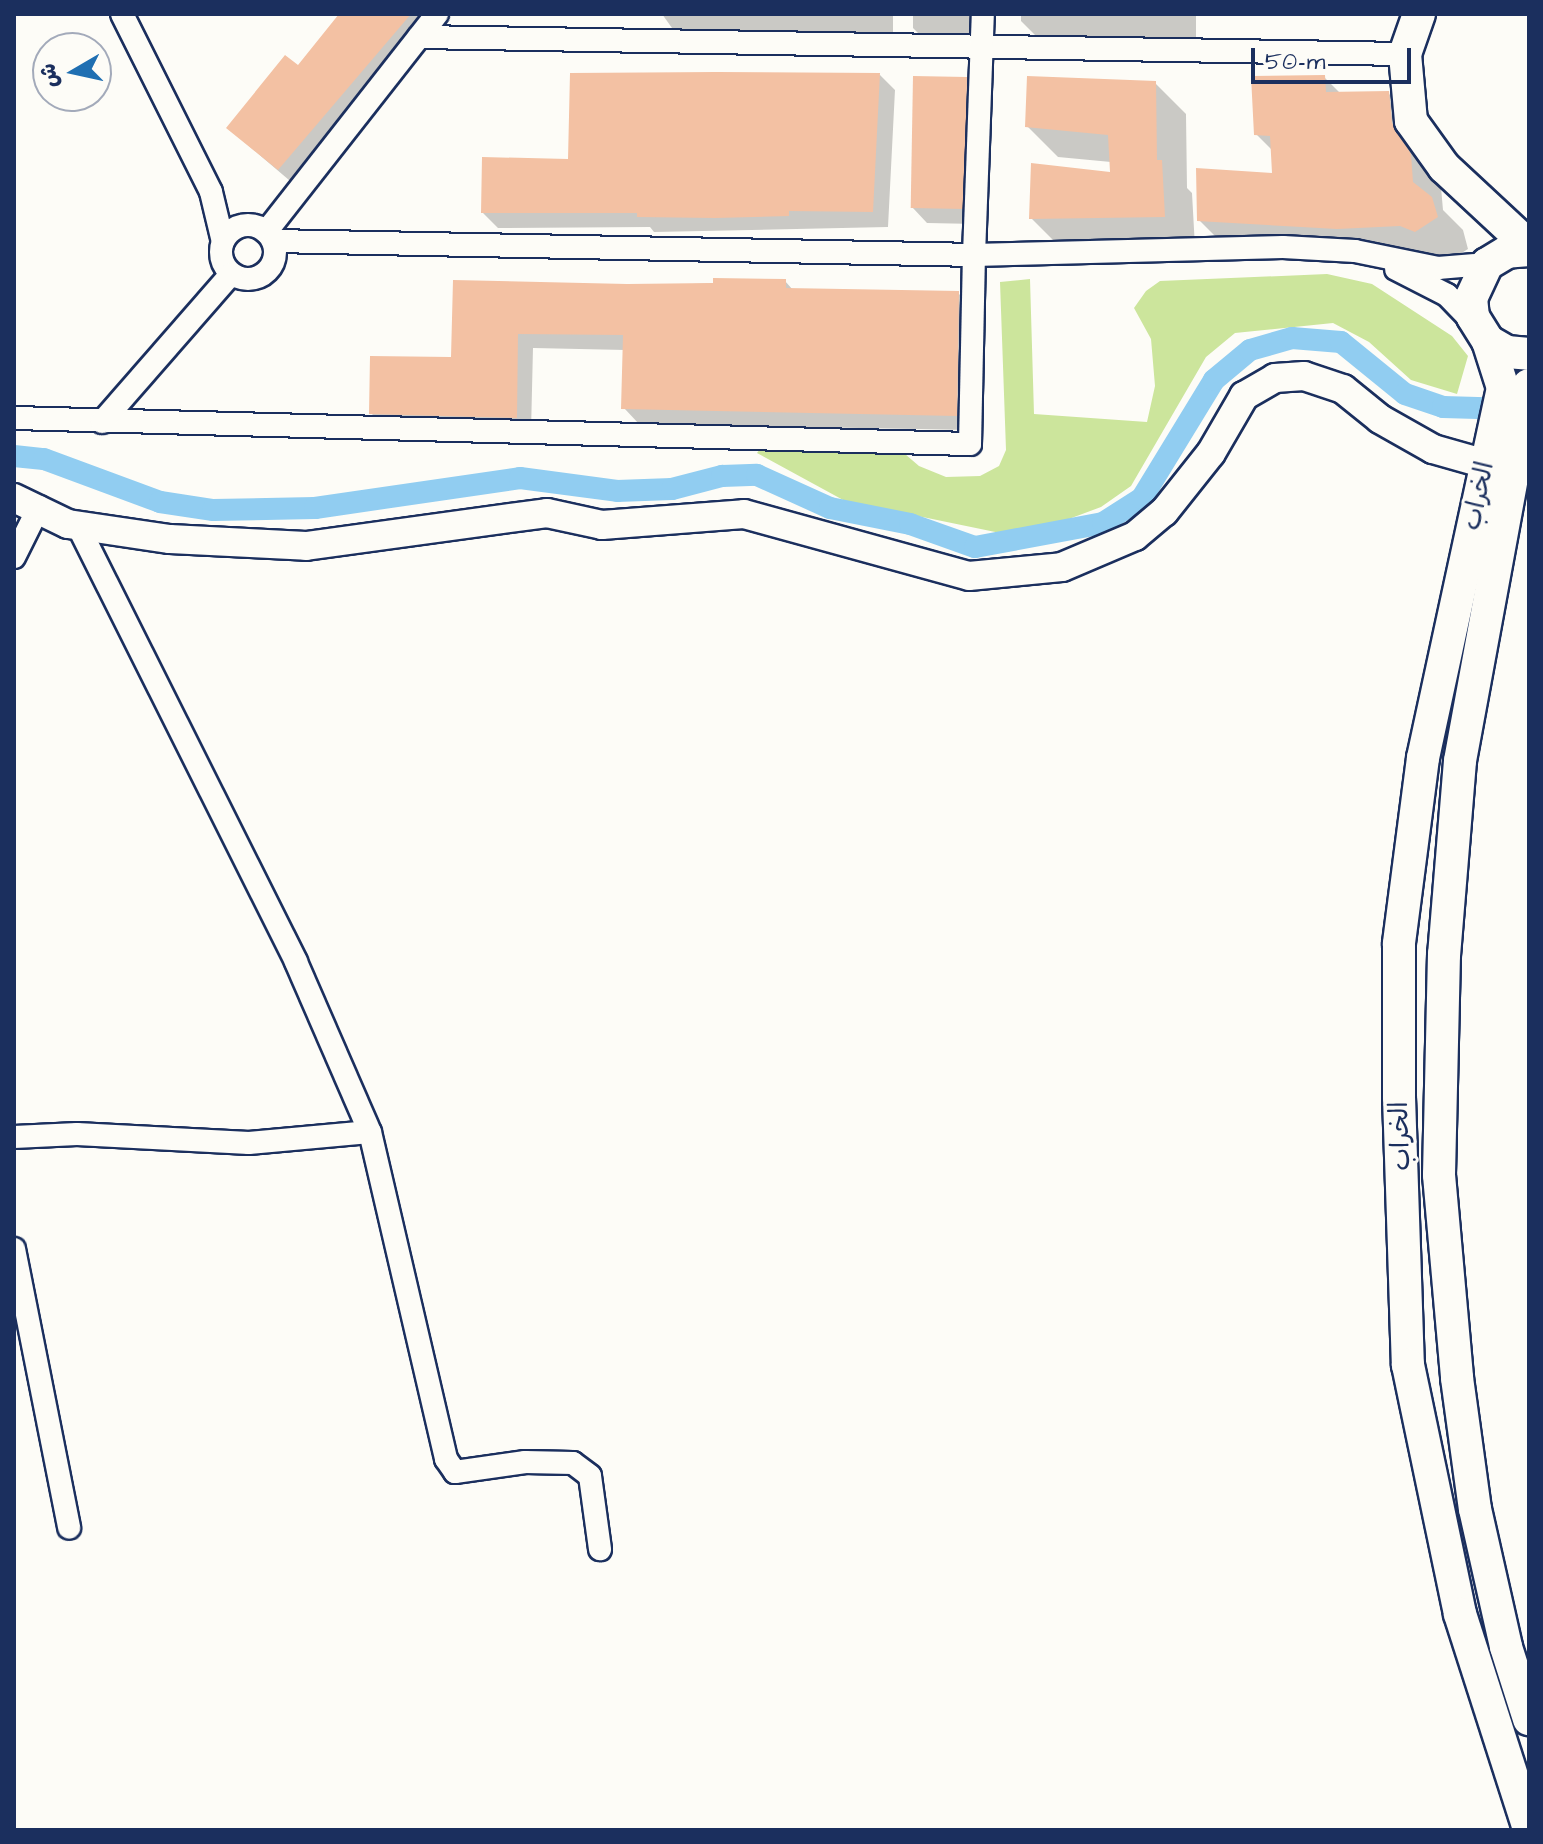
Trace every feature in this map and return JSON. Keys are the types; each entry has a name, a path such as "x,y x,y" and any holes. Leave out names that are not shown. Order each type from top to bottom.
{"main road":[{"path":"1419,14 1405,54 1411,121 1444,167 1529,248 1491,261"},
{"path":"1483,205 1499,239 1471,298 1483,334 1520,388 1498,448 1460,761 1444,954 1439,1175 1457,1378 1475,1509 1506,1647 1529,1719"},
{"path":"1483,334 1507,352 1529,354"},
{"name":"الخراب","path":"1498,448 1423,758 1399,944 1399,1097 1408,1365 1460,1614 1529,1829"}],"street":[{"path":"122,14 211,192 223,242 221,259 231,274 249,280 321,243"},
{"path":"264,233 437,14"},
{"path":"14,418 970,444 983,14"},
{"path":"419,37 1405,54"},
{"path":"211,192 264,233 272,266"},
{"path":"223,242 235,228 321,243 974,255 1283,247 1355,251 1438,268 1491,261"},
{"path":"1355,251 1447,295 1483,334"},
{"path":"102,422 231,274"},
{"path":"14,557 26,503 78,526 170,539 306,546 547,513 602,525 744,514 969,576 1023,575 1062,567 1135,536 1164,512 1202,465 1244,396 1275,378 1304,376 1343,389 1380,419 1433,449 1498,448"},
{"path":"78,526 296,962 370,1132 446,1459 455,1472 525,1462 573,1463 590,1476 600,1549"},
{"path":"14,1137 77,1134 249,1143 370,1132"},
{"path":"14,1249 69,1528"}],"green space":[{"path":"1327,274 1372,284 1452,336 1468,356 1457,394 1411,380 1369,342 1333,323 1235,333 1206,357 1131,486 1101,507 1050,526 1005,534 845,501 757,453 763,445 898,448 919,466 946,477 980,476 999,466 1006,450 1000,282 1030,279 1034,414 1147,422 1155,386 1151,339 1134,308 1146,291 1160,281"}],"building":[{"path":"339,14 411,14 278,170 226,128 285,55 298,65"},
{"path":"570,73 880,73 873,212 789,211 789,216 715,218 637,217 637,213 481,213 482,157 568,159"},
{"path":"1325,75 1326,92 1389,91 1392,123 1411,154 1413,182 1432,197 1438,217 1415,232 1400,226 1337,229 1197,221 1196,168 1272,173 1270,136 1254,135 1251,76"},
{"path":"913,76 967,77 965,209 911,208"},
{"path":"1027,76 1156,81 1157,160 1162,160 1165,217 1029,219 1031,163 1110,172 1108,135 1025,127"},
{"path":"713,278 786,279 786,288 959,291 957,416 621,409 623,335 518,334 517,418 369,414 370,356 451,357 453,280 627,284 713,283"}],"waterway":[{"path":"14,456 44,459 160,502 213,510 315,508 520,478 617,491 672,489 722,476 757,475 830,508 910,524 975,547 1103,523 1142,498 1214,380 1250,350 1292,338 1341,342 1405,394 1443,407 1512,409"}]}
